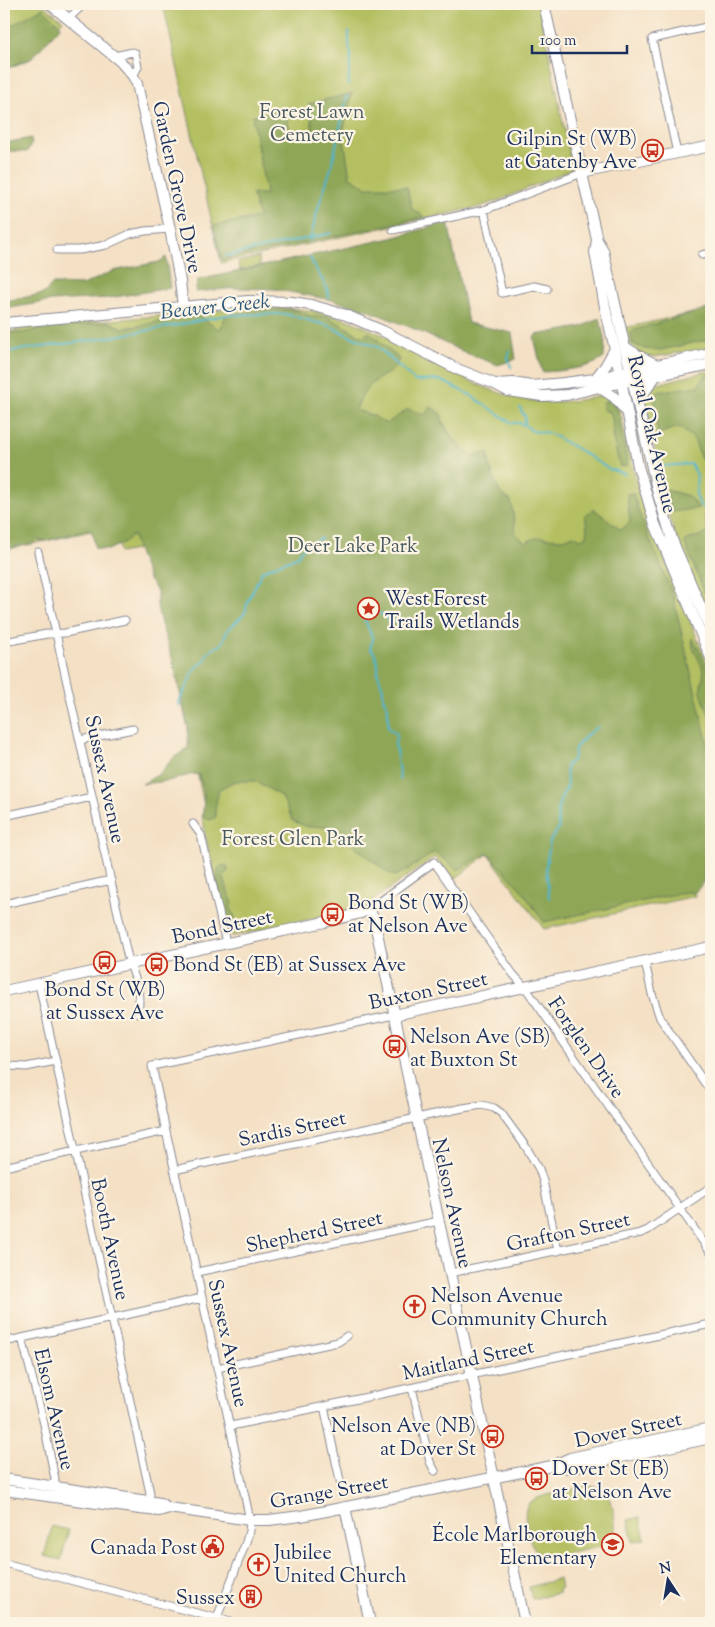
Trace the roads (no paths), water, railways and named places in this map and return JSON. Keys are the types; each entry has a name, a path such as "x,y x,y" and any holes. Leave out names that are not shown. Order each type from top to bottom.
{"main road":[{"name":"Garden Grove Drive","path":"50,4 114,56 133,76 141,98 170,229 183,307"},
{"name":"Royal Oak Avenue","path":"544,4 597,240 595,252 605,307 631,376 666,523 711,631"},
{"path":"582,173 711,146"},
{"path":"4,323 248,301 292,302 320,307 346,315 457,369 495,384 513,383 532,386 564,383 597,383 631,376 657,365 711,353"},
{"name":"Royal Oak Avenue","path":"620,348 620,378 626,412 638,466 655,524 711,658"},
{"path":"597,383 606,365 620,348 657,365"},
{"path":"631,376 655,377 711,364"},
{"path":"637,402 655,377"},
{"path":"597,383 614,397 626,412"},
{"name":"Bond Street","path":"4,991 325,922 370,909"},
{"name":"Nelson Avenue","path":"370,909 376,928 525,1623"},
{"name":"Buxton Street","path":"394,1016 711,948"},
{"name":"Dover Street","path":"493,1478 552,1466 570,1458 711,1428"},
{"name":"Dover Street","path":"552,1466 570,1468 711,1438"},
{"name":"Grange Street","path":"4,1478 149,1501 160,1503 169,1508 250,1520 286,1518 493,1478"},
{"name":"Grange Street","path":"4,1490 140,1509 159,1511 169,1508"},
{"path":"345,1507 370,1623"}],"street":[{"path":"68,19 84,4"},
{"path":"677,153 652,39 711,26"},
{"name":"Garden Grove Drive","path":"114,56 135,53 138,67 133,76"},
{"path":"392,230 484,210 582,173"},
{"path":"484,210 502,292 534,286 547,289"},
{"path":"57,250 80,250 106,244 130,234 170,229"},
{"path":"702,255 711,253"},
{"name":"Sussex Avenue","path":"38,552 128,958 140,1000 138,1013"},
{"path":"4,642 126,620"},
{"path":"80,740 133,729"},
{"path":"4,816 92,797"},
{"path":"193,824 201,836 226,943"},
{"name":"Bond Street","path":"370,909 434,862"},
{"name":"Forglen Drive","path":"434,862 711,1253"},
{"path":"4,904 111,880"},
{"path":"645,962 652,994 660,1018 711,1092"},
{"name":"Booth Avenue","path":"39,984 150,1493 149,1501"},
{"name":"Buxton Street","path":"152,1066 394,1016"},
{"path":"10,1066 26,1067 56,1061"},
{"name":"Sussex Avenue","path":"152,1066 250,1520 246,1542 216,1621"},
{"name":"Sardis Street","path":"174,1170 478,1105 490,1106 497,1110 526,1147 539,1170 558,1250"},
{"path":"4,1167 166,1131"},
{"name":"Grafton Street","path":"450,1273 641,1233 711,1187"},
{"name":"Shepherd Street","path":"197,1272 439,1221"},
{"path":"4,1342 202,1298"},
{"name":"Maitland Street","path":"231,1426 711,1324"},
{"path":"218,1368 338,1342 347,1336"},
{"name":"Elsom Avenue","path":"22,1338 56,1479 54,1486"},
{"path":"412,1388 430,1462 435,1471"},
{"path":"324,1406 341,1485"},
{"path":"4,1563 216,1621 235,1623"}],"waterway":[{"path":"346,4 348,10"},
{"path":"348,85 351,56 349,32"},
{"path":"310,241 331,168 347,96"},
{"path":"226,256 331,233"},
{"path":"310,257 327,288 329,298"},
{"name":"Beaver Creek","path":"4,352 93,340 226,315 285,314 330,326 378,347 415,381 440,380 470,395 512,423 523,424 532,431 549,433 609,469 625,474"},
{"path":"510,350 508,358 511,367"},
{"path":"520,408 525,416 525,423"},
{"name":"Beaver Creek","path":"664,466 691,464 697,475 696,494 699,503 711,512"},
{"path":"180,707 179,702 195,668 204,662 210,651 221,645 227,631 245,613 248,601 262,571 298,556 301,550 321,538"},
{"path":"400,780 395,743 397,734 388,728 388,707 383,698 383,689 378,674 375,654 370,648 373,639 364,618 365,615 379,613 384,615 390,624 397,619 410,624 416,619"},
{"path":"549,898 546,867 550,841 559,828 557,818 558,807 567,788 566,766 574,758 575,748 589,733 598,727"}],"place":[{"name":"Gilpin St (WB) at Gatenby Ave","path":"653,150"},
{"name":"West Forest Trails Wetlands","path":"369,609"},
{"name":"Bond St (WB) at Nelson Ave","path":"332,914"},
{"name":"Bond St (WB) at Sussex Ave","path":"105,963"},
{"name":"Bond St (EB) at Sussex Ave","path":"157,964"},
{"name":"Nelson Ave (SB) at Buxton St","path":"394,1047"},
{"name":"Nelson Avenue Community Church","path":"415,1307"},
{"name":"Nelson Ave (NB) at Dover St","path":"492,1437"},
{"name":"Dover St (EB) at Nelson Ave","path":"536,1479"},
{"name":"École Marlborough Elementary","path":"613,1545"},
{"name":"Canada Post","path":"213,1547"},
{"name":"Jubilee United Church","path":"258,1564"},
{"name":"Sussex","path":"251,1597"}],"park label":[{"name":"Forest Lawn Cemetery","path":"312,122"},
{"name":"Deer Lake Park","path":"353,545"},
{"name":"Forest Glen Park","path":"293,838"}]}
